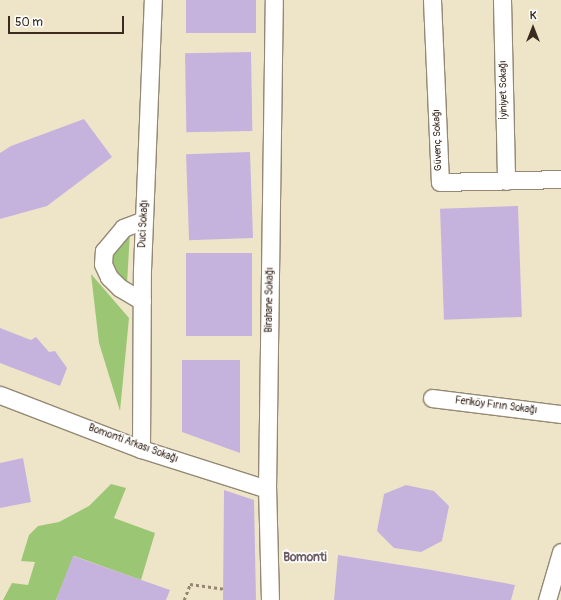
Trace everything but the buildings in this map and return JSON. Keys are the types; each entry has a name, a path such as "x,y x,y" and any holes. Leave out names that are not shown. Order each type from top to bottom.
{"street":[{"name":"Duci Sokağı","path":"141,449 144,220 153,0"},
{"name":"Birahane Sokağı","path":"270,600 267,489 274,0"},
{"name":"Güvenç Sokağı","path":"432,0 440,182 561,179"},
{"name":"İyiniyet Sokağı","path":"502,0 506,181"},
{"path":"142,301 120,288 109,277 103,264 104,251 123,228 144,220"},
{"name":"Bomonti Arkası Sokağı","path":"0,395 141,449 267,489"},
{"name":"Feriköy Fırın Sokağı","path":"432,398 561,414"},
{"path":"547,600 561,552"}],"path":[{"path":"184,600 190,584 224,589"}],"green space":[{"path":"130,232 127,284 109,266 115,243"},
{"path":"91,274 129,318 120,411 99,343"},
{"path":"111,484 126,488 114,518 155,533 141,580 74,556 56,600 3,600 12,583 28,585 35,562 21,561 29,535 38,526 59,522 89,506"}],"district":[{"name":"Bomonti","path":"305,558"}]}
